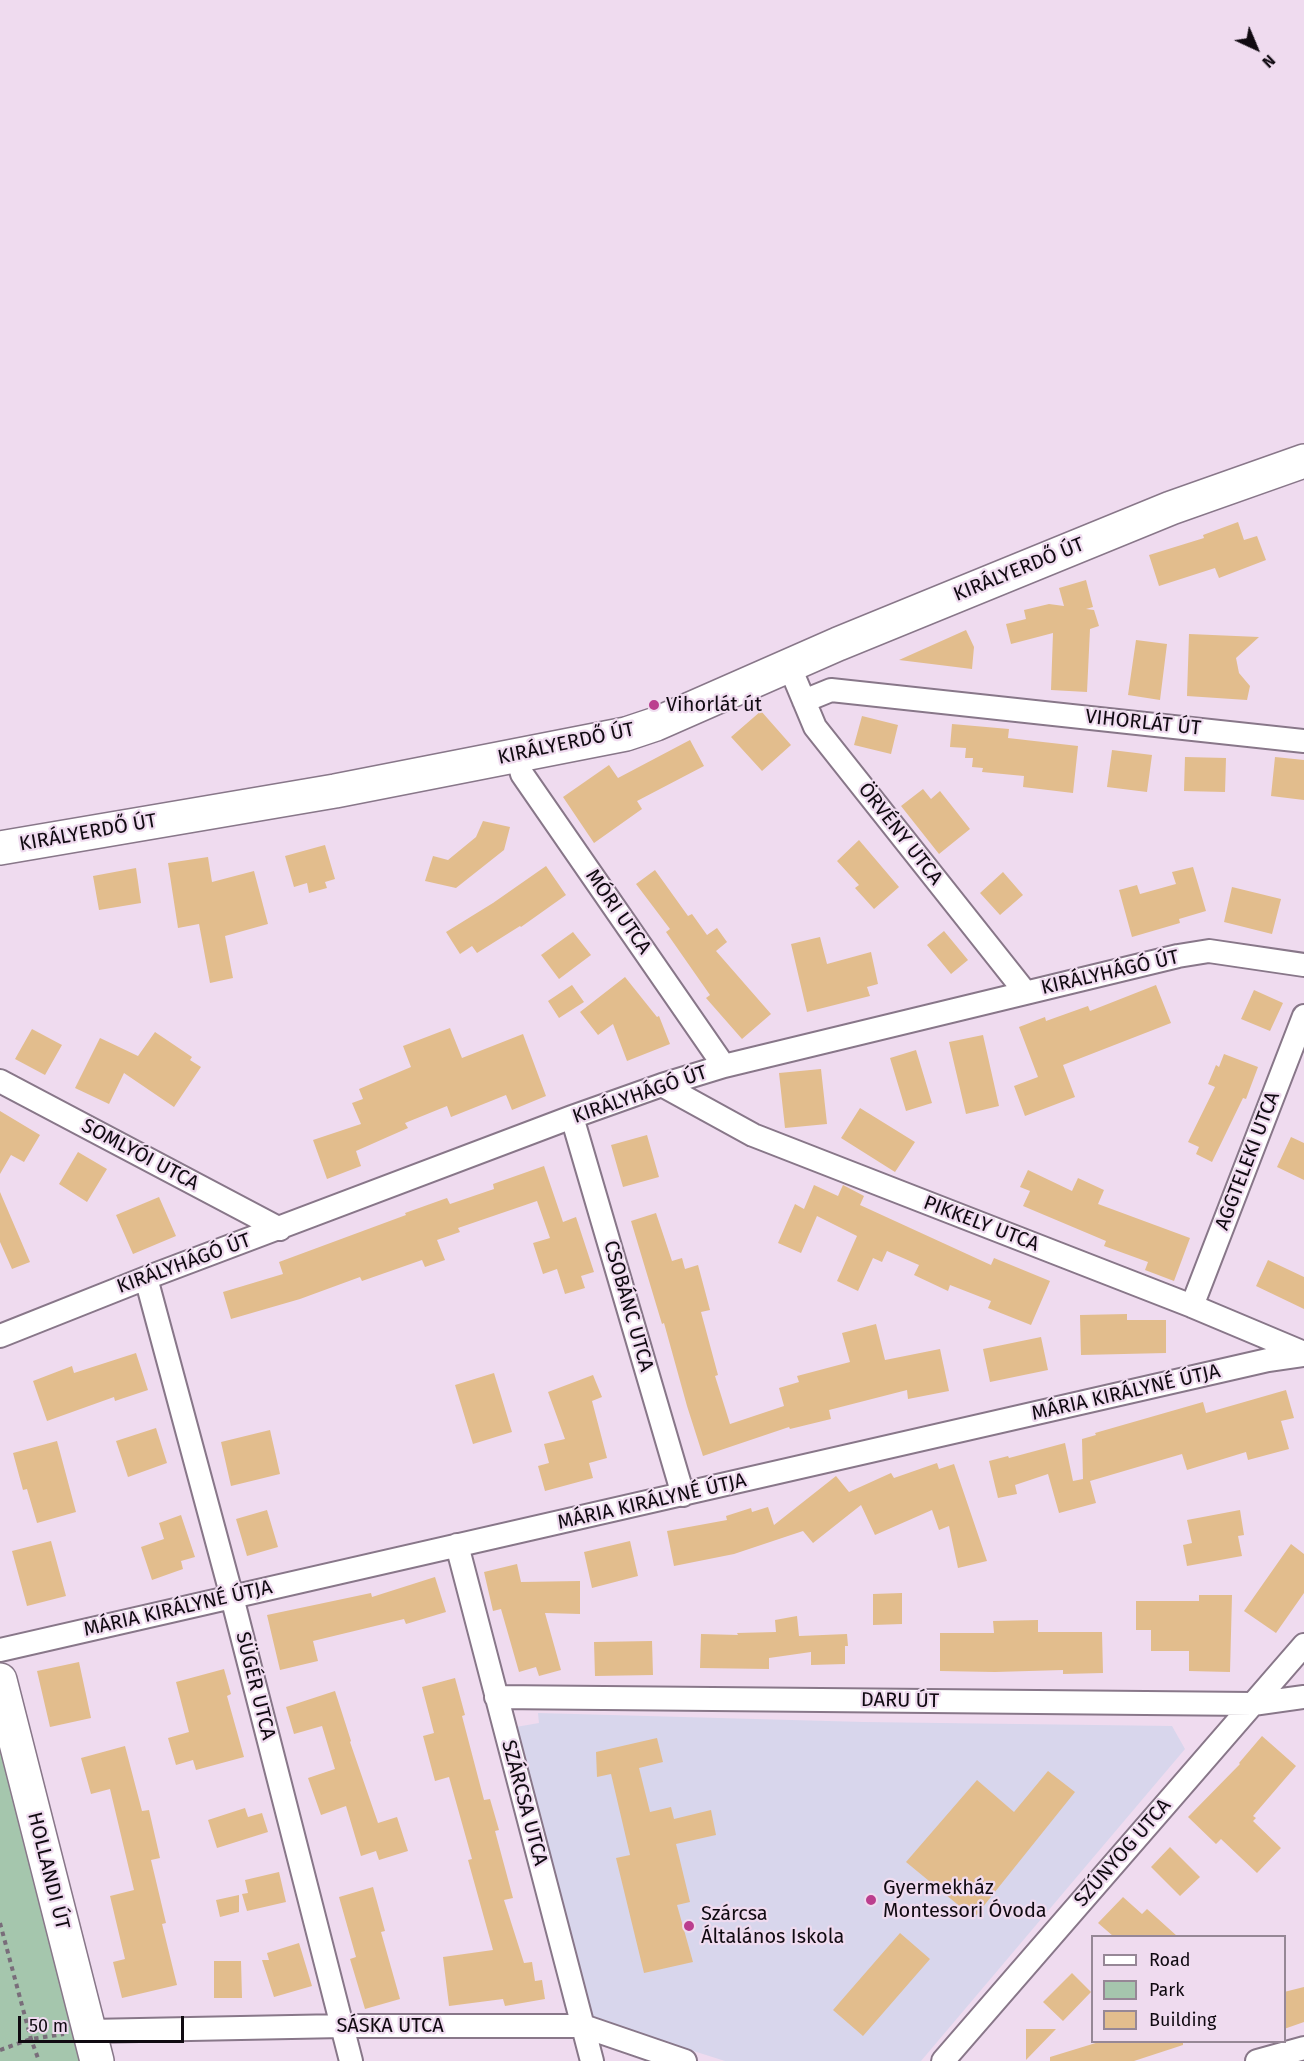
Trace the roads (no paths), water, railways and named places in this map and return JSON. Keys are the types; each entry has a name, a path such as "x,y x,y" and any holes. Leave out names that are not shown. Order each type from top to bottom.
{"street":[{"name":"KIRÁLYERDŐ ÚT","path":"0,848 335,790 626,734 1171,508 1304,461"},
{"name":"ÖRVÉNY UTCA","path":"789,665 815,727 1026,993"},
{"name":"VIHORLÁT ÚT","path":"804,701 831,690 1304,741"},
{"name":"MÓRI UTCA","path":"517,755 522,774 724,1066"},
{"name":"KIRÁLYHÁGÓ ÚT","path":"0,1336 146,1278 572,1117 724,1066 1209,951 1304,965"},
{"name":"AGGTELEKI UTCA","path":"1192,1306 1304,1016"},
{"name":"SOMLYÓI UTCA","path":"0,1081 280,1229"},
{"name":"PIKKELY UTCA","path":"662,1085 753,1135 1192,1306 1304,1354"},
{"name":"CSOBÁNC UTCA","path":"572,1117 684,1495"},
{"name":"SÜGÉR UTCA","path":"146,1278 232,1597 351,2061"},
{"name":"MÁRIA KIRÁLYNÉ ÚTJA","path":"0,1650 1268,1360 1304,1354"},
{"name":"SZÁRCSA UTCA","path":"457,1545 592,2061"},
{"name":"SZÚNYOG UTCA","path":"943,2061 1304,1645"},
{"name":"HOLLANDI ÚT","path":"0,1680 93,2046"},
{"name":"DARU ÚT","path":"496,1697 1253,1704 1304,1697"},
{"name":"SÁSKA UTCA","path":"93,2046 342,2026 583,2026 685,2061"},
{"path":"1257,2061 1304,2048"}],"place":[{"name":"Vihorlát út","path":"654,705"},
{"name":"Gyermekház Montessori Óvoda","path":"871,1900"},
{"name":"Szárcsa Általános Iskola","path":"689,1926"}]}
